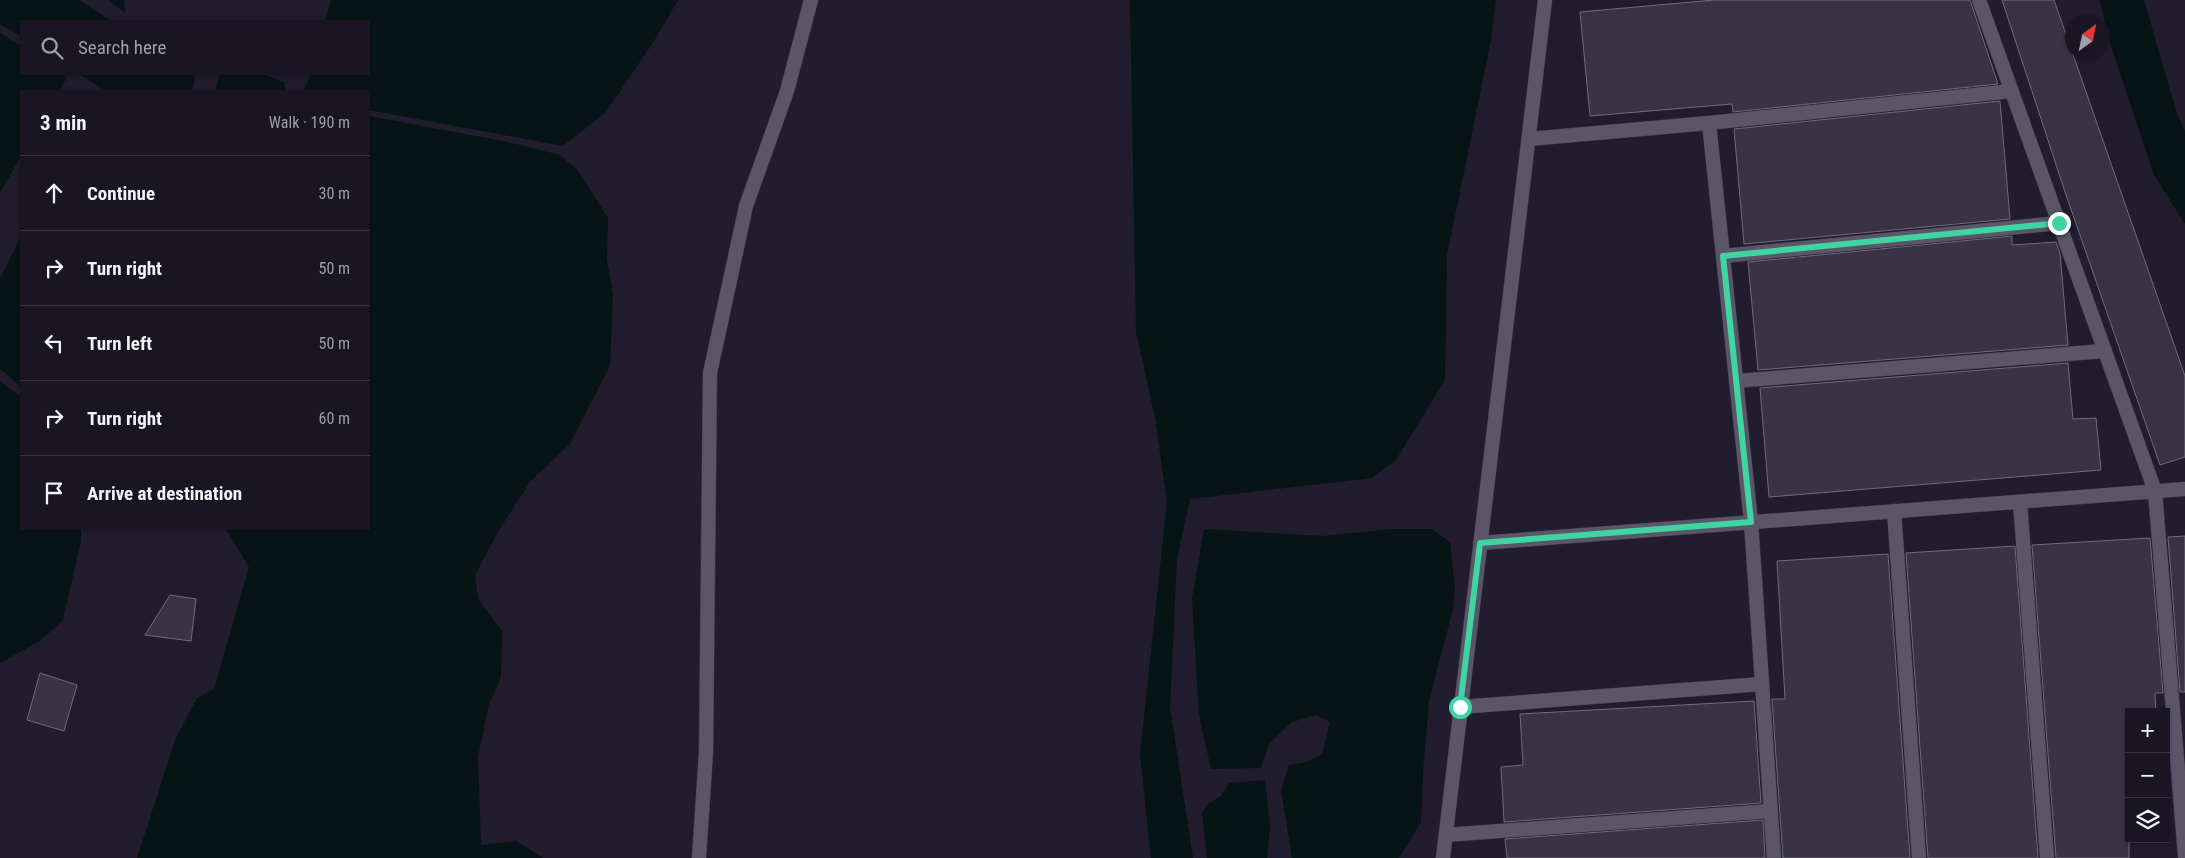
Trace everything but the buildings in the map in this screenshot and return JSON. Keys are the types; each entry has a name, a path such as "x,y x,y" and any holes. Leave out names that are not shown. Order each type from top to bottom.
{"street":[{"path":"699,858 706,752 710,373 746,206 787,90 811,0"},
{"path":"1443,858 1546,0"},
{"path":"1979,0 2155,492 2185,856"},
{"path":"1529,139 1709,123 2012,91"},
{"path":"1709,123 1751,522 1774,858"},
{"path":"1723,256 2059,223"},
{"path":"1736,381 2104,351"},
{"path":"1480,543 2185,489"},
{"path":"2020,502 2047,858"},
{"path":"1894,512 1919,858"},
{"path":"1460,707 1762,684"},
{"path":"1446,835 1770,811"}],"shaded area":[{"path":"0,0 79,0 109,20 20,20 20,36 0,24"},
{"path":"108,0 124,0 125,13"},
{"path":"331,0 678,0 654,41 606,112 563,146 370,110 370,90 304,90 310,75 370,75 370,20 325,20"},
{"path":"1130,0 1496,0 1491,40 1447,255 1445,380 1396,460 1372,478 1190,499 1177,558 1170,707 1193,858 1151,858 1140,754 1167,502 1155,418 1136,332"},
{"path":"2100,0 2144,0 2177,114 2185,131 2185,224 2154,175 2110,43 2110,15 2103,15"},
{"path":"0,33 20,45 20,75 64,75 67,77 60,90 20,90 20,158 0,193"},
{"path":"81,75 192,75 195,77 192,90 104,90"},
{"path":"220,75 266,75 284,82 286,90 215,90"},
{"path":"370,116 508,142 560,155 578,171 608,218 607,259 613,295 610,365 570,444 530,482 499,530 475,575 478,599 502,631 501,677 489,704 478,757 481,845 516,841 543,858 137,858 175,740 197,698 214,689 249,567 227,530 370,530"},
{"path":"20,239 20,386 0,369 0,279"},
{"path":"0,381 20,396 20,530 81,530 81,541 63,620 40,641 0,663"},
{"path":"1204,529 1323,536 1393,529 1432,529 1450,542 1455,588 1453,609 1429,701 1421,822 1399,858 1292,858 1281,790 1289,765 1306,762 1322,754 1330,722 1316,715 1292,722 1269,744 1261,768 1211,769 1199,715 1192,598"},
{"path":"1265,780 1270,826 1267,858 1207,858 1202,813 1208,804 1221,796 1229,783"}],"route":[{"path":"1460,707 1480,543 1751,522 1723,256 2059,223"}]}
